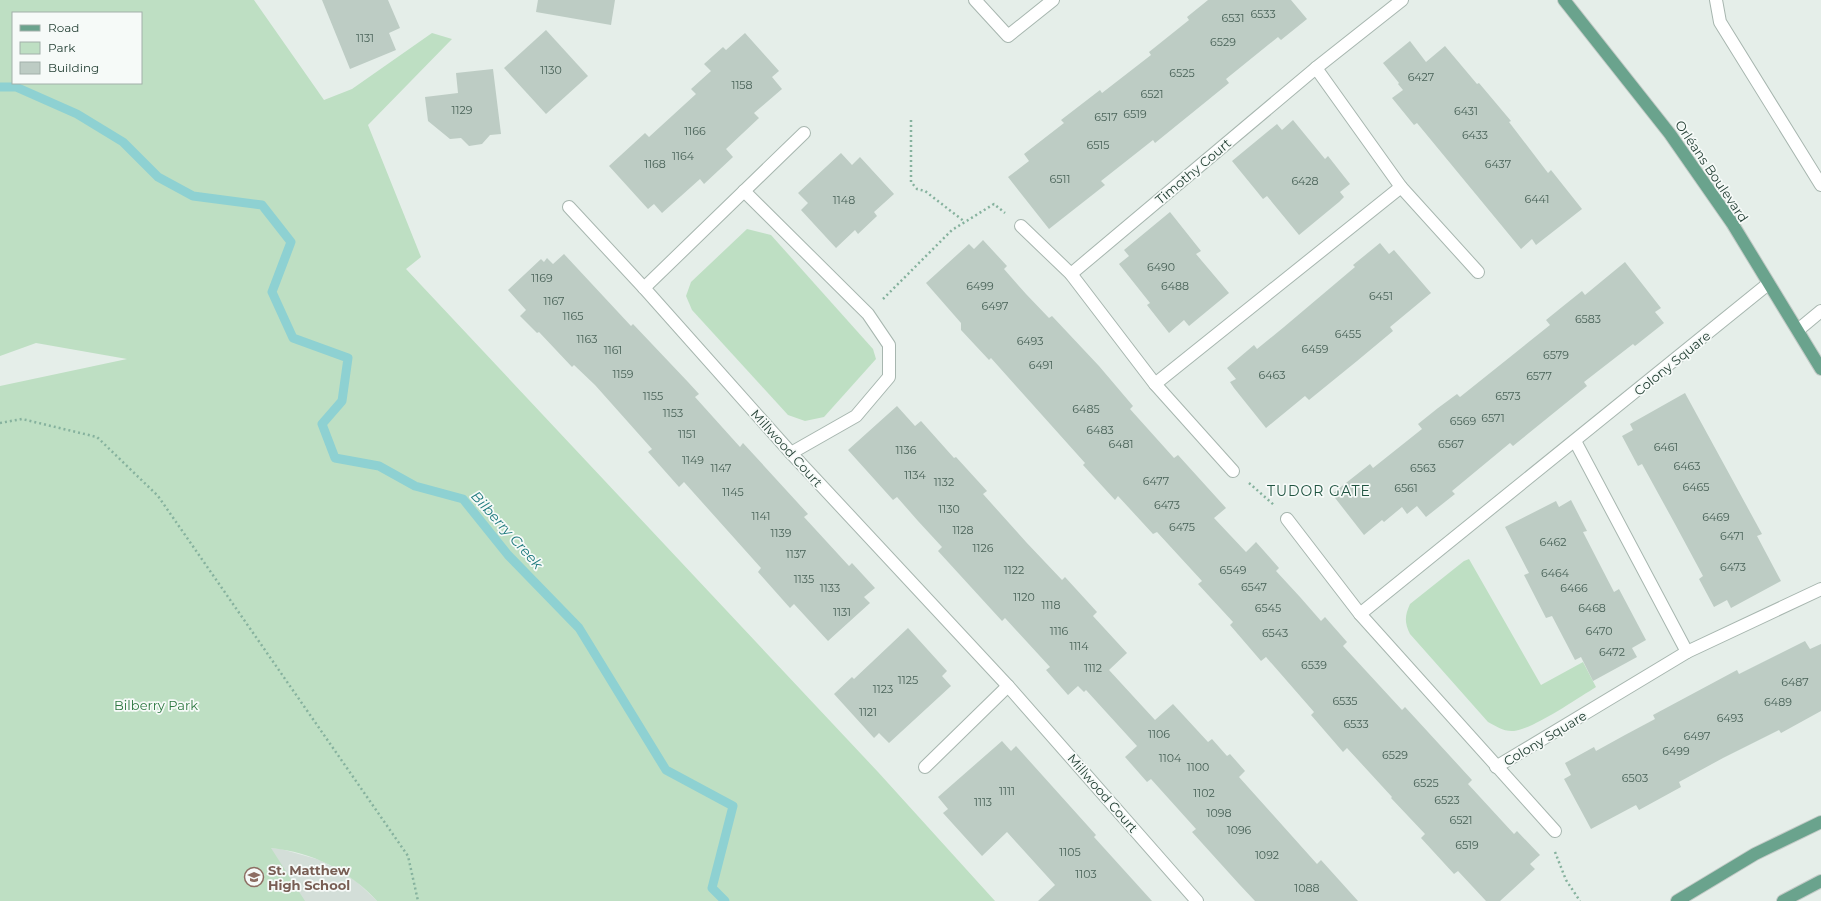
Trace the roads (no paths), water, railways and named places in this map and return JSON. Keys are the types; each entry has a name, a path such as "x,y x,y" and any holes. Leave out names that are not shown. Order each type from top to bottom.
{"main road":[{"name":"Orléans Boulevard","path":"1564,0 1670,134 1732,223 1821,369"},
{"path":"1677,901 1755,854 1821,822"},
{"path":"1782,901 1819,885"}],"street":[{"path":"975,0 1008,36 1053,0"},
{"name":"Timothy Court","path":"1071,274 1316,68 1402,0"},
{"path":"1716,0 1720,22 1821,185"},
{"path":"1316,68 1401,187 1478,272"},
{"path":"644,288 804,133"},
{"path":"1155,384 1401,187"},
{"path":"744,191 868,314 889,344 889,377 856,416 790,453"},
{"name":"Millwood Court","path":"568,207 644,288 790,453 1008,686 1197,901"},
{"path":"1021,226 1071,274 1155,384 1232,471"},
{"name":"Colony Square","path":"1360,614 1768,284"},
{"path":"1798,330 1821,311"},
{"path":"1575,441 1687,652"},
{"name":"Colony Square","path":"1286,519 1360,614 1496,767 1687,652 1821,589"},
{"path":"925,767 1008,686"},
{"path":"1496,767 1555,831"}],"waterway":[{"name":"Bilberry Creek","path":"0,87 16,87 77,114 123,142 158,177 193,196 262,205 291,242 272,292 293,338 348,358 342,401 322,424 335,458 379,466 415,486 463,499 508,555 579,628 666,770 733,806 712,888 725,901"}],"place":[{"name":"St. Matthew High School","path":"254,877"}],"district":[{"name":"TUDOR GATE","path":"1319,491"}],"park label":[{"name":"Bilberry Park","path":"156,705"}]}
